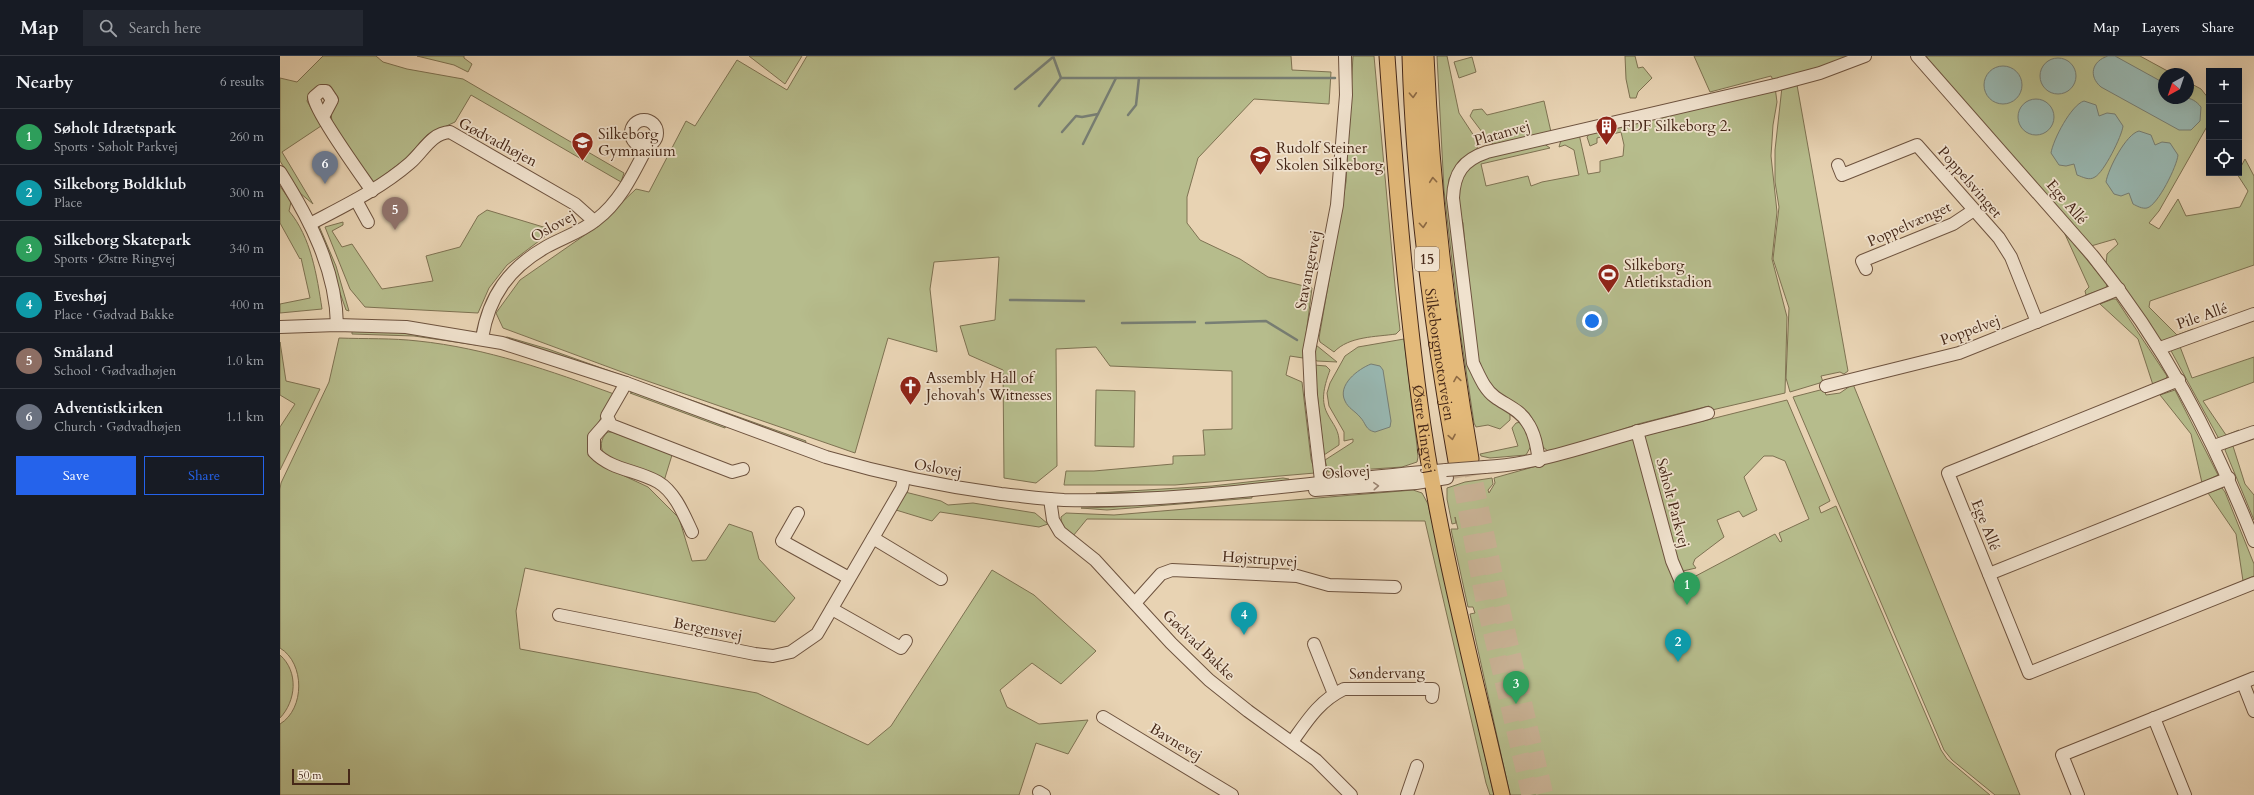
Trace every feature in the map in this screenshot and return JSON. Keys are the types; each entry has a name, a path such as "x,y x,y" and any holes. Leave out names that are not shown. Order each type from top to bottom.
{"highway":[{"name":"Silkeborgmotorvejen","path":"1411,56 1424,231 1439,354 1447,470"},
{"name":"Silkeborgmotorvejen","path":"1426,56 1432,164 1444,286 1447,470"}],"main road":[{"name":"Østre Ringvej","path":"1387,56 1395,167 1419,398 1447,470 1450,568 1502,795"}],"street":[{"name":"Stavangervej","path":"1322,486 1311,394 1309,351 1337,205 1346,95 1345,56"},
{"name":"Platanvej","path":"1539,461 1535,440 1528,423 1521,414 1490,392 1479,376 1473,363 1453,198 1454,185 1461,167 1466,162 1487,152 1779,84 1820,73 1865,56"},
{"name":"Ege Allé","path":"1917,56 2092,255 2119,289 2160,348 2179,380 2214,446 2253,537"},
{"path":"323,117 372,191"},
{"name":"Gødvadhøjen","path":"310,224 372,191 410,163 437,135 450,132 575,204 594,221"},
{"name":"Oslovej","path":"482,338 494,298 515,269 546,247 594,221 613,203 625,188 648,145"},
{"name":"Poppelsvinget","path":"1838,165 1842,175 1917,145 1999,238 2011,257 2037,322"},
{"path":"280,172 310,224 334,295 337,324"},
{"path":"356,200 368,222"},
{"name":"Poppelvænget","path":"1866,269 1862,262 1953,224 1974,210"},
{"name":"Poppelvej","path":"1826,386 1959,353 2119,289"},
{"name":"Pile Allé","path":"2160,348 2254,314"},
{"name":"Oslovej","path":"280,327 337,324 406,328 482,338 545,355 626,383 826,457 904,478 964,489 1050,499 1136,500 1322,486 1447,470"},
{"name":"Ege Allé","path":"2179,380 1948,473 2028,673 2254,583"},
{"path":"626,383 607,416 611,425 732,472 742,469"},
{"path":"1447,470 1485,469 1539,461 1587,448 1637,431 1708,414"},
{"path":"608,421 594,437 594,452 604,462 658,482 678,502 692,532"},
{"name":"Søholt Parkvej","path":"1637,431 1672,560 1681,582"},
{"path":"2214,446 2254,432"},
{"name":"Bergensvej","path":"559,615 755,654 773,656 791,652 805,644 817,634 848,578 902,488 904,478"},
{"name":"Ege Allé","path":"1989,574 2229,478"},
{"name":"Gødvad Bakke","path":"1050,499 1054,520 1060,532 1095,560 1171,643 1209,680 1316,760 1351,795"},
{"path":"798,513 782,541 848,578"},
{"path":"873,538 941,579"},
{"name":"Højstrupvej","path":"1135,603 1161,574 1172,570 1298,576 1329,585 1395,587"},
{"path":"832,609 901,648 906,641"},
{"name":"Søndervang","path":"1314,644 1334,694"},
{"path":"2078,795 2062,755 2248,680 2254,711"},
{"name":"Søndervang","path":"1292,742 1315,709 1334,694 1344,689 1433,689 1432,697"},
{"name":"Bavnevej","path":"1103,717 1232,795"},
{"path":"2154,718 2186,795"},
{"path":"1408,795 1417,766"}],"green space":[{"path":"323,56 376,56 383,62 407,69 463,79 624,173 621,182 471,95 455,122 427,135 404,160 375,182 372,181 332,123 331,111 321,85 310,92 307,101 321,126 282,152 313,204 300,193 280,161 280,78 297,82"},
{"path":"417,56 464,56 464,58 472,64 468,72 454,65"},
{"path":"749,56 802,56 785,84"},
{"path":"807,56 1291,56 1292,70 1331,72 1329,104 1254,99 1198,158 1187,197 1187,223 1200,240 1240,259 1268,277 1312,288 1303,358 1290,356 1286,375 1302,382 1311,459 1315,473 1175,485 1064,485 1066,471 1094,471 1173,464 1173,456 1205,455 1203,430 1232,429 1232,371 1110,366 1096,347 1056,349 1057,466 1036,483 1004,478 1003,370 969,355 960,326 995,320 999,257 934,262 930,289 937,352 888,338 855,453 630,375 503,328 496,313 520,280 595,228 636,189 649,192 686,121 695,126 737,60 787,90"},
{"path":"1353,56 1374,56 1400,330 1396,334 1355,340 1340,347 1334,352 1320,342 1319,338 1346,182"},
{"path":"1437,56 1447,56 1459,113 1478,142 1477,149 1459,161 1449,179 1448,190 1455,254 1485,396 1510,413 1510,420 1500,429 1488,425 1476,427 1474,423 1459,323 1444,190"},
{"path":"1625,56 1635,56 1638,68 1643,67 1652,78 1638,92 1636,98 1630,98 1626,79"},
{"path":"1694,56 1858,56 1773,80 1771,76 1710,92"},
{"path":"1923,56 2140,56 2162,68 2158,68 2158,104 2194,104 2194,85 2201,89 2206,95 2206,128 2159,211 2149,223 2159,229 2178,199 2186,216 2240,207 2248,191 2238,176 2242,176 2242,165 2245,159 2254,176 2254,265 2150,301 2149,307 2177,335 2193,329 2194,332 2163,341 2159,339 2106,264 2107,254 2118,244 2115,239 2091,246"},
{"path":"1472,57 1476,72 1459,78 1454,62"},
{"path":"1797,85 1848,371 1844,374 1840,372 1821,376 1823,382 1790,392 1786,378 1789,308 1773,259 1779,207 1775,182 1775,150 1782,87"},
{"path":"1775,87 1777,102 1773,125 1771,156 1777,212 1772,259 1787,317 1785,393 1712,410 1709,406 1638,424 1549,452 1543,447 1539,433 1494,389 1480,367 1475,347 1463,223 1458,201 1459,184 1465,172 1476,162 1491,156 1543,143 1550,148 1481,164 1486,186 1528,176 1531,186 1542,182 1579,175 1574,150 1565,145 1559,147 1561,140 1579,134 1588,174 1600,172 1600,161 1623,156 1624,145 1621,132 1597,138 1597,143 1590,146 1587,137 1590,133"},
{"path":"1544,101 1551,132 1499,145 1493,144 1488,140 1470,116 1473,110 1482,109 1487,115"},
{"path":"280,186 291,202 289,211 297,221 308,245 318,283 322,309 280,313 280,304 310,298 301,258 300,259 280,223"},
{"path":"487,210 550,229 551,232 507,265 489,288 478,313 365,307 350,289 325,227 343,222 343,225 332,231 342,247 352,244 382,289 433,281 426,256 460,247 478,216"},
{"path":"319,226 336,266 349,311 346,310 318,230"},
{"path":"2064,232 2107,284 2106,288 2086,295 2085,291 2089,287"},
{"path":"2116,299 2167,376 2166,379 2153,385 2138,339 2100,304"},
{"path":"352,331 396,332 476,343 476,345 414,336 352,334"},
{"path":"507,337 548,349 806,441 805,444 503,338"},
{"path":"339,338 408,340 443,344 468,349 542,369 614,394 590,438 601,465 648,487 679,518 692,561 706,560 729,524 752,532 759,559 795,598 775,622 525,568 516,611 520,649 757,693 868,745 891,726 992,570 1034,595 1096,651 1061,684 1032,663 1000,690 1007,707 1039,724 1088,720 1068,754 1036,743 1019,795 280,795 280,724 288,717 294,708 298,697 299,686 298,675 294,664 288,655 280,648 280,489 281,483 329,382"},
{"path":"1404,339 1417,446 1417,462 1402,467 1328,472 1325,460 1353,442 1353,439 1344,441 1344,432 1329,406 1327,393 1330,383 1345,356 1358,347"},
{"path":"280,342 286,381 320,389 280,470 280,427 295,404 280,395"},
{"path":"2179,344 2192,378 2254,357 2254,382 2203,401 2226,435 2239,430 2240,433 2219,439 2170,349"},
{"path":"1316,345 1337,362 1315,360"},
{"path":"1314,365 1326,366 1330,370 1325,386 1324,402 1327,413 1336,428 1339,440 1339,445 1324,455"},
{"path":"1853,384 2020,795 1995,795 1952,760 1944,750 1793,397 1824,389 1826,395 1840,393"},
{"path":"1096,390 1135,391 1134,447 1095,446"},
{"path":"2175,390 2218,475 2202,483 2191,434 2160,395"},
{"path":"633,392 726,426 725,428 630,393"},
{"path":"1787,400 1830,501 1819,507 1821,513 1836,506 1941,750 1947,759 1990,795 1510,795 1470,614 1475,613 1473,607 1468,607 1452,534 1451,529 1458,529 1455,517 1456,523 1452,524 1447,499 1447,488 1465,482 1492,478 1493,484 1488,490 1489,493 1495,483 1494,478 1647,435","holes":["1764,456 1773,456 1785,461 1809,519 1779,533 1782,541 1780,542 1775,534 1692,578 1683,571 1696,568 1693,564 1695,559 1724,537 1717,520 1739,511 1743,517 1757,510 1744,477"]},
{"path":"1521,422 1525,426 1531,446 1526,455 1490,458 1481,456 1480,454 1518,446 1512,428 1516,423"},
{"path":"608,432 612,432 672,455 664,481 624,466 606,457 602,451 601,444 603,437"},
{"path":"2232,443 2245,484 2254,495 2254,520 2225,450"},
{"path":"1283,478 1289,479 1289,482 1170,492 1096,493 1212,486"},
{"path":"2222,488 2225,492 2254,564 2254,576 2243,581 2236,534 2208,493"},
{"path":"1413,490 1422,493 1428,504 1494,795 1490,795 1486,783 1425,521 1087,519 1073,536 1063,526 1061,520 1061,517 1066,513 1114,515"},
{"path":"905,492 941,501 948,505 973,503 1035,513 1048,524 1039,527 940,512 932,521 896,510"},
{"path":"1252,495 1252,498 1107,510 1081,508 1114,507"},
{"path":"280,655 290,670 293,678 293,686 289,703 280,718"}],"water":[{"path":"2115,56 2158,80 2158,104 2194,104 2194,101 2201,107 2200,121 2191,130 2179,130 2101,87 2097,83 2093,74 2095,65 2103,58"},
{"path":"2062,58 2071,63 2075,69 2075,83 2071,89 2062,94 2054,94 2045,89 2041,83 2040,72 2045,63 2051,59"},
{"path":"2003,66 2016,72 2022,85 2016,98 2003,104 1990,98 1984,85 1990,72"},
{"path":"2040,99 2049,104 2053,110 2053,124 2049,130 2040,135 2032,135 2023,130 2019,124 2018,113 2023,104 2029,100"},
{"path":"2084,101 2096,105 2099,116 2107,113 2115,114 2123,126 2108,161 2099,174 2090,179 2077,175 2074,164 2066,166 2059,165 2051,153 2055,140 2068,116 2079,104"},
{"path":"2139,131 2151,135 2155,145 2162,142 2170,143 2178,155 2171,176 2156,200 2147,208 2133,204 2129,193 2121,196 2114,194 2106,182 2110,169 2123,145 2129,138"},
{"path":"1371,364 1380,366 1383,370 1391,421 1390,427 1375,432 1367,428 1362,419 1348,406 1343,395 1346,384 1350,378"}],"waterway":[{"path":"1053,56 1061,78 1335,78"},
{"path":"1015,89 1053,57"},
{"path":"1039,106 1061,78"},
{"path":"1083,144 1116,78"},
{"path":"1128,115 1136,105 1139,78"},
{"path":"1062,132 1076,116 1082,117 1098,114"},
{"path":"1010,300 1084,301"},
{"path":"1206,323 1266,321 1297,340"},
{"path":"1122,323 1195,322"}],"tunnel":[{"path":"1470,459 1499,597 1545,795"},
{"path":"1457,461 1484,601 1530,795"}],"place":[{"name":"FDF Silkeborg 2.","path":"1607,146"},
{"name":"Silkeborg Gymnasium","path":"582,162"},
{"name":"Rudolf Steiner Skolen Silkeborg","path":"1261,176"},
{"name":"Adventistkirken","path":"325,184"},
{"name":"Småland","path":"395,230"},
{"name":"Silkeborg Atletikstadion","path":"1608,294"},
{"name":"Assembly Hall of Jehovah's Witnesses","path":"911,406"},
{"name":"Søholt Idrætspark","path":"1687,605"},
{"name":"Eveshøj","path":"1244,635"},
{"name":"Silkeborg Boldklub","path":"1678,662"},
{"name":"Silkeborg Skatepark","path":"1516,704"}]}
